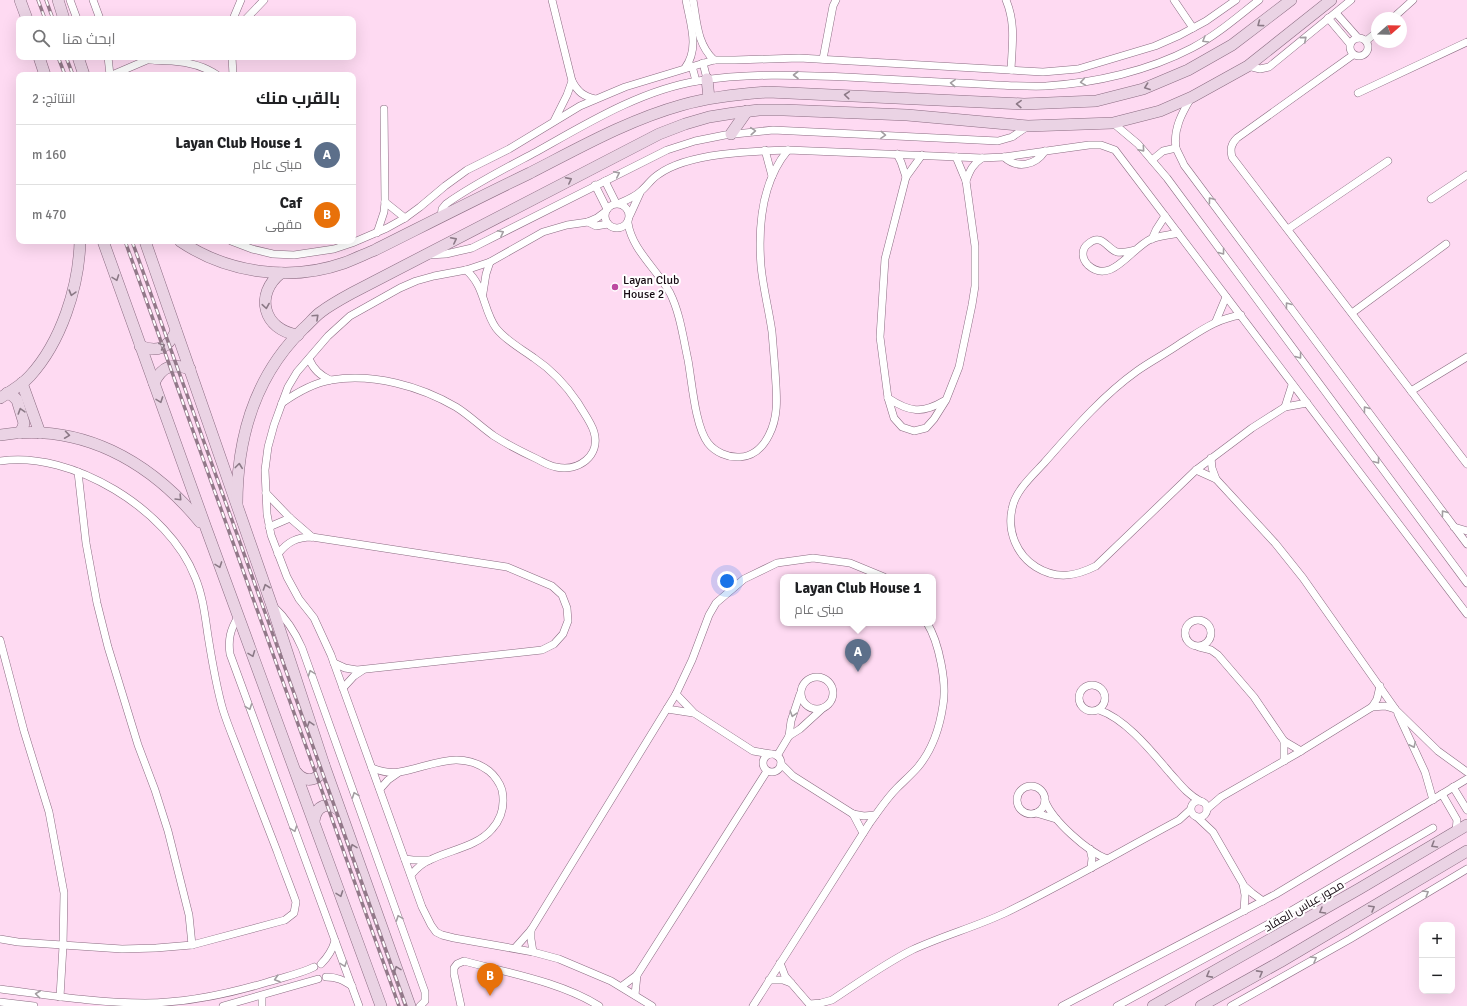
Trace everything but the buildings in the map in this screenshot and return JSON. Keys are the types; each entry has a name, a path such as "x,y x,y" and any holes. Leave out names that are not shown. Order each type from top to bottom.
{"street":[{"path":"20,0 26,16"},
{"path":"58,0 63,16"},
{"path":"70,0 76,16"},
{"path":"93,0 99,16"},
{"path":"234,16 241,0"},
{"path":"249,16 264,0"},
{"path":"552,0 572,82 577,90 585,96 595,99"},
{"path":"686,0 696,38 714,60"},
{"path":"689,67 694,52 696,38 693,0"},
{"path":"1006,0 1010,10 1013,26 1011,70"},
{"path":"1174,0 1193,28"},
{"path":"356,241 378,233 405,218 467,170 509,149 553,122 595,99 625,87 703,63 714,60 799,58 1043,72 1078,69 1155,46 1206,21 1236,0"},
{"path":"442,217 442,210 448,202 485,180 597,118 651,93 666,88 701,80 741,75 804,75 1026,86 1080,82 1144,68 1176,56 1202,43 1223,29 1259,0"},
{"path":"184,244 219,261 251,270 281,273 312,271 343,264 442,217 613,131 662,111 709,98 768,92 1024,104 1096,101 1166,80 1210,58 1232,45 1291,0"},
{"path":"237,504 237,481 241,447 251,409 268,373 291,341 320,313 345,297 659,134 709,117 747,111 784,110 907,115 1028,126 1114,123 1160,111 1192,96 1248,66 1321,5 1331,0"},
{"path":"1248,66 1260,69 1269,67 1351,0"},
{"path":"1400,12 1413,0"},
{"path":"823,59 833,2"},
{"path":"1328,18 1350,44 1350,50 1354,55 1359,57 1367,53 1368,47 1366,41 1358,38 1336,13"},
{"path":"1366,41 1371,37"},
{"path":"1350,44 1358,38"},
{"path":"1358,93 1467,42"},
{"path":"1354,55 1237,138 1232,145 1232,157 1467,464"},
{"path":"40,60 44,72"},
{"path":"108,60 110,72"},
{"path":"117,72 139,60"},
{"path":"166,60 196,65 211,72"},
{"path":"232,60 233,72"},
{"path":"701,80 703,63"},
{"path":"689,67 701,80 709,98"},
{"path":"553,122 564,102 572,82"},
{"path":"1192,96 1182,112 1176,129 1176,148 1184,165 1467,544"},
{"path":"876,98 882,104 880,112 876,114"},
{"path":"905,99 900,105 903,113 907,115"},
{"path":"378,233 384,212 385,202 384,109"},
{"path":"731,134 747,111"},
{"path":"1114,123 1138,144 1152,160 1467,583"},
{"path":"425,255 446,254 472,248 667,150 695,141 757,131 788,131 998,141 1012,137 1028,126"},
{"path":"652,1006 622,986 580,967 534,952 454,938 436,932 426,918 334,663 317,624 299,599 287,577 278,554 269,527 265,470 268,447 274,424 291,383 298,372 328,336 350,316 400,288 416,281 466,270 490,262 543,232 567,225 588,222 597,218 612,204 618,203 640,192 659,174 680,163 703,157 765,150 788,150 982,158 1004,157 1088,145 1101,145 1115,150 1467,614"},
{"path":"1152,160 1163,151 1176,148"},
{"path":"765,150 772,176"},
{"path":"595,185 606,211 605,218 608,224 617,228 633,240 659,275 670,293 678,312 698,416 707,442 713,449 723,454 733,457 748,457 763,446 770,434 775,418 777,399 772,332 762,267 760,243 763,212 772,176 788,150"},
{"path":"1004,157 1008,161 1017,164 1026,164 1035,161 1045,151"},
{"path":"897,154 906,177"},
{"path":"922,155 906,177 885,259 880,337 888,398 894,418 902,427 914,431 926,428 934,419 946,400 959,367 975,286 974,246 966,181 956,157"},
{"path":"966,181 969,172 982,158"},
{"path":"1288,229 1388,161"},
{"path":"1431,199 1467,175"},
{"path":"605,180 618,203 627,208 630,215"},
{"path":"633,240 628,223 640,192"},
{"path":"385,202 405,218"},
{"path":"1152,239 1165,216"},
{"path":"588,222 596,226 608,224"},
{"path":"617,228 625,226 628,223"},
{"path":"1135,250 1117,252 1111,249 1106,243 1099,240 1091,241 1085,247 1083,255 1086,263 1093,269 1102,272 1112,270 1135,250 1152,239 1178,233"},
{"path":"4,396 29,377 45,355 58,332 66,313 76,281 80,244"},
{"path":"104,244 238,617 381,1006"},
{"path":"146,244 272,606 324,765 410,1006"},
{"path":"239,244 273,254 294,255 334,249 349,244"},
{"path":"1352,313 1446,244"},
{"path":"483,297 485,280 490,262"},
{"path":"282,403 299,392 330,380 382,380 408,386 433,395 456,407 514,448 554,467 567,469 580,466 589,458 595,446 594,433 589,421 573,396 550,370 497,329 488,314 476,280 466,270"},
{"path":"281,273 275,278 267,291 265,298 267,314 282,331 298,335"},
{"path":"1216,321 1226,297"},
{"path":"1241,315 1216,321 1137,371 1078,424 1020,491 1012,509 1011,528 1016,546 1028,561 1044,572 1062,576 1081,573 1096,566 1196,470 1211,458 1252,428 1285,407 1307,403"},
{"path":"140,346 149,349 160,348 171,341 176,331"},
{"path":"1411,391 1467,357"},
{"path":"309,359 313,368 330,380"},
{"path":"154,383 158,374 167,368 178,366 190,369"},
{"path":"22,383 40,433"},
{"path":"291,383 299,392"},
{"path":"1285,407 1292,385"},
{"path":"4,396 13,396 18,400 24,423 20,433"},
{"path":"888,398 901,407 917,410 932,408 946,400"},
{"path":"0,435 40,433 74,436 118,453 163,483 180,499 206,528"},
{"path":"1211,458 1212,468 1216,479"},
{"path":"0,461 31,460 54,465 78,472 111,487 148,514 164,529 184,554 196,577 204,607 214,672 223,711 296,902 294,913 285,920 192,945 127,949 63,946 0,939"},
{"path":"1196,470 1216,479 1276,543 1380,686 1396,709 1425,772 1433,800"},
{"path":"78,472 87,550 97,603 108,647 138,746 155,790 168,831 189,915 192,945"},
{"path":"266,493 290,518 312,537"},
{"path":"269,527 290,518"},
{"path":"296,539 297,524"},
{"path":"1454,527 1467,531"},
{"path":"278,554 283,548 296,539 312,537 507,567 552,586 562,595 567,608 568,622 563,634 554,644 542,650 363,670 345,668 334,663"},
{"path":"515,948 531,930 668,709 692,660 709,615 716,603 744,579 777,564 814,558 850,563 877,574"},
{"path":"272,606 281,614 294,630 302,648 425,992 425,1001 420,1006"},
{"path":"238,617 233,626 228,644 230,654 359,1006"},
{"path":"1218,655 1211,635 1211,628 1205,622 1197,620 1189,623 1185,630 1186,639 1191,645 1211,650 1218,655 1258,702 1284,741 1300,751"},
{"path":"752,1006 863,833 896,789 919,766 928,753 934,738 943,704 942,668 933,632 929,626"},
{"path":"1199,647 1207,644 1211,635"},
{"path":"0,640 24,731 48,812 58,856 64,893 60,997"},
{"path":"343,688 354,676 363,670"},
{"path":"768,770 763,763 765,757 774,755 789,736 800,729 832,700 833,692 830,684 824,678 816,676 803,684 791,722 789,736"},
{"path":"1106,700 1099,710 1091,712 1081,705 1079,697 1082,689 1089,685 1098,686 1104,691 1106,700 1115,718"},
{"path":"1179,820 1203,816 1207,810 1221,797 1372,707 1377,699 1380,686"},
{"path":"800,692 802,700 807,706 815,709 823,708"},
{"path":"676,694 694,713 752,751 768,770 793,776"},
{"path":"1372,707 1385,706 1396,709 1438,751 1467,772"},
{"path":"668,709 694,713"},
{"path":"1099,710 1115,718 1145,746 1186,792 1205,804 1213,832 1243,884 1252,894 1263,901"},
{"path":"1284,741 1284,760"},
{"path":"752,751 774,755 793,776 853,814 875,816"},
{"path":"380,789 388,780 398,773 439,761 465,761 481,765 494,774 502,788 504,804 500,818 491,831 468,845 429,860 411,875"},
{"path":"768,770 779,770 781,764"},
{"path":"296,772 304,779 315,779 320,775 324,765"},
{"path":"372,768 385,772 398,773"},
{"path":"622,986 637,975 768,770"},
{"path":"1062,1006 1263,901 1467,779"},
{"path":"1056,820 1036,813 1027,814 1020,809 1016,801 1019,792 1026,787 1034,786 1042,791 1044,802 1056,820 1090,849 1107,859"},
{"path":"1453,787 1467,810"},
{"path":"1186,792 1192,814 1213,832"},
{"path":"1442,794 1457,820 1456,831"},
{"path":"780,963 783,972 810,1005 830,1003 890,962 933,941 1000,915 1091,868 1179,820 1190,809 1193,803 1221,797"},
{"path":"1036,813 1042,808 1044,802"},
{"path":"314,821 314,815 323,806 329,805 340,811"},
{"path":"853,814 863,833"},
{"name":"محور عباس العقاد","path":"1153,1006 1360,889 1467,825"},
{"path":"1117,1006 1272,922 1433,828"},
{"path":"1090,849 1092,858 1091,868"},
{"path":"1201,1006 1280,962 1467,851"},
{"path":"1456,858 1467,857"},
{"path":"405,859 429,860"},
{"path":"1231,1006 1350,939 1467,869"},
{"path":"1243,884 1245,895 1244,911"},
{"path":"531,930 531,939 534,952"},
{"path":"0,989 109,1002 140,1004 181,1001 245,989 302,971 317,965 327,958 333,950 335,941"},
{"path":"461,1006 454,970 457,964 464,961 560,987 581,995 600,1006"},
{"path":"302,971 306,982"},
{"path":"635,995 637,975"},
{"path":"223,1006 250,1003 262,996 322,978 335,977 344,980 352,986"},
{"path":"769,980 783,980 791,983"},
{"path":"262,996 262,1006"},
{"path":"0,1002 34,1006"}],"railway":[{"path":"38,0 44,16"},
{"path":"46,0 52,16"},
{"path":"59,60 64,72"},
{"path":"67,60 72,72"},
{"path":"126,244 399,1006"},
{"path":"133,244 406,1006"}],"place":[{"name":"Layan Club House 2","path":"615,287"},
{"name":"Layan Club House 1","path":"858,672"},
{"name":"Caf","path":"490,996"}]}
